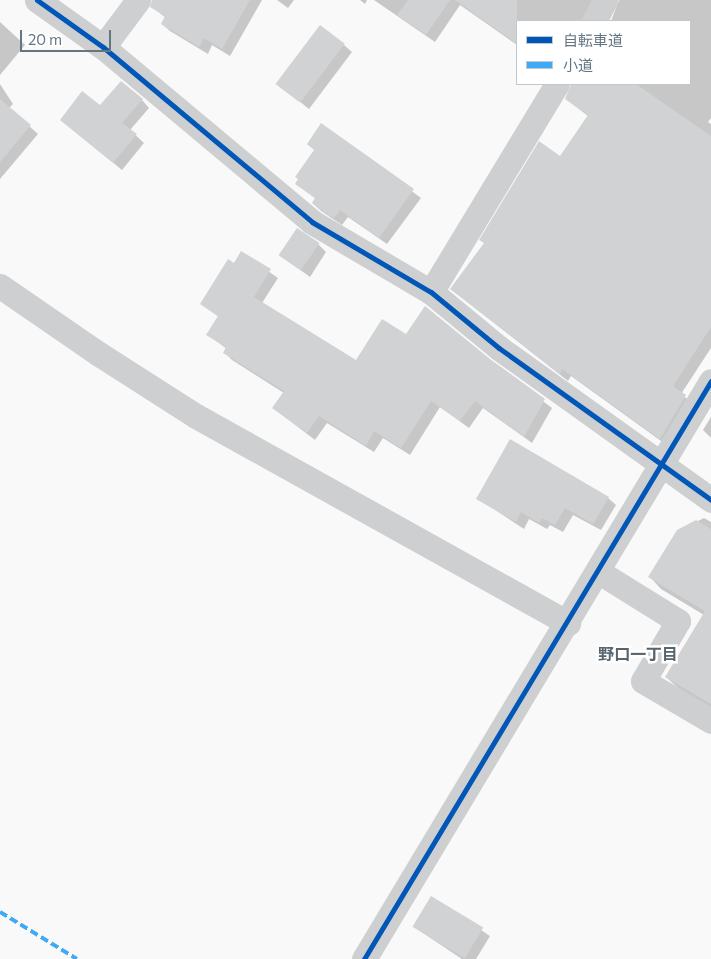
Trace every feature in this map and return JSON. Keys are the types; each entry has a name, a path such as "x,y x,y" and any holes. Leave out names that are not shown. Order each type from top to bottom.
{"street":[{"path":"36,0 103,47 312,222 431,292 499,348 711,500"},
{"path":"103,47 138,0"},
{"path":"594,20 604,0"},
{"path":"431,292 555,85"},
{"path":"0,286 98,354 196,416 568,623"},
{"path":"364,959 599,572 660,463 711,381"},
{"path":"599,572 678,621 642,680 711,721"}],"building":[{"path":"152,0 250,0 222,49 204,38 199,47 161,24 165,16 150,7"},
{"path":"408,0 450,0 426,35 397,15"},
{"path":"455,0 517,0 516,43"},
{"path":"320,25 345,44 300,103 275,84"},
{"path":"121,81 143,99 122,123 137,134 113,163 60,120 82,91 100,105"},
{"path":"571,85 637,85 711,136 711,327 673,386 686,395 660,439 562,369 560,374 450,289 484,243 479,240 539,141 560,156 588,115 565,99"},
{"path":"0,99 31,125 0,162"},
{"path":"321,123 414,189 379,238 340,210 334,218 320,210 312,203 315,198 295,184 298,179 295,177 314,150 307,144"},
{"path":"297,228 319,243 301,270 279,255"},
{"path":"241,251 271,269 254,297 356,360 382,319 406,334 425,306 490,359 545,399 524,437 475,401 460,421 431,401 401,448 374,431 366,446 319,416 307,433 272,408 284,391 223,353 226,347 206,335 218,316 200,304 228,259 234,263"},
{"path":"510,439 609,497 593,524 565,508 555,525 542,518 539,523 521,512 516,522 476,499"},
{"path":"696,520 711,529 711,704 665,677 705,611 648,577 677,530"},
{"path":"431,896 483,927 465,958 412,927"}],"marked path":[{"path":"0,912 77,959"}],"cycle path":[{"path":"37,0 103,47 312,222 431,292 499,348 711,500"},
{"path":"364,959 711,381"}],"district":[{"name":"野口一丁目","path":"638,654"}]}
